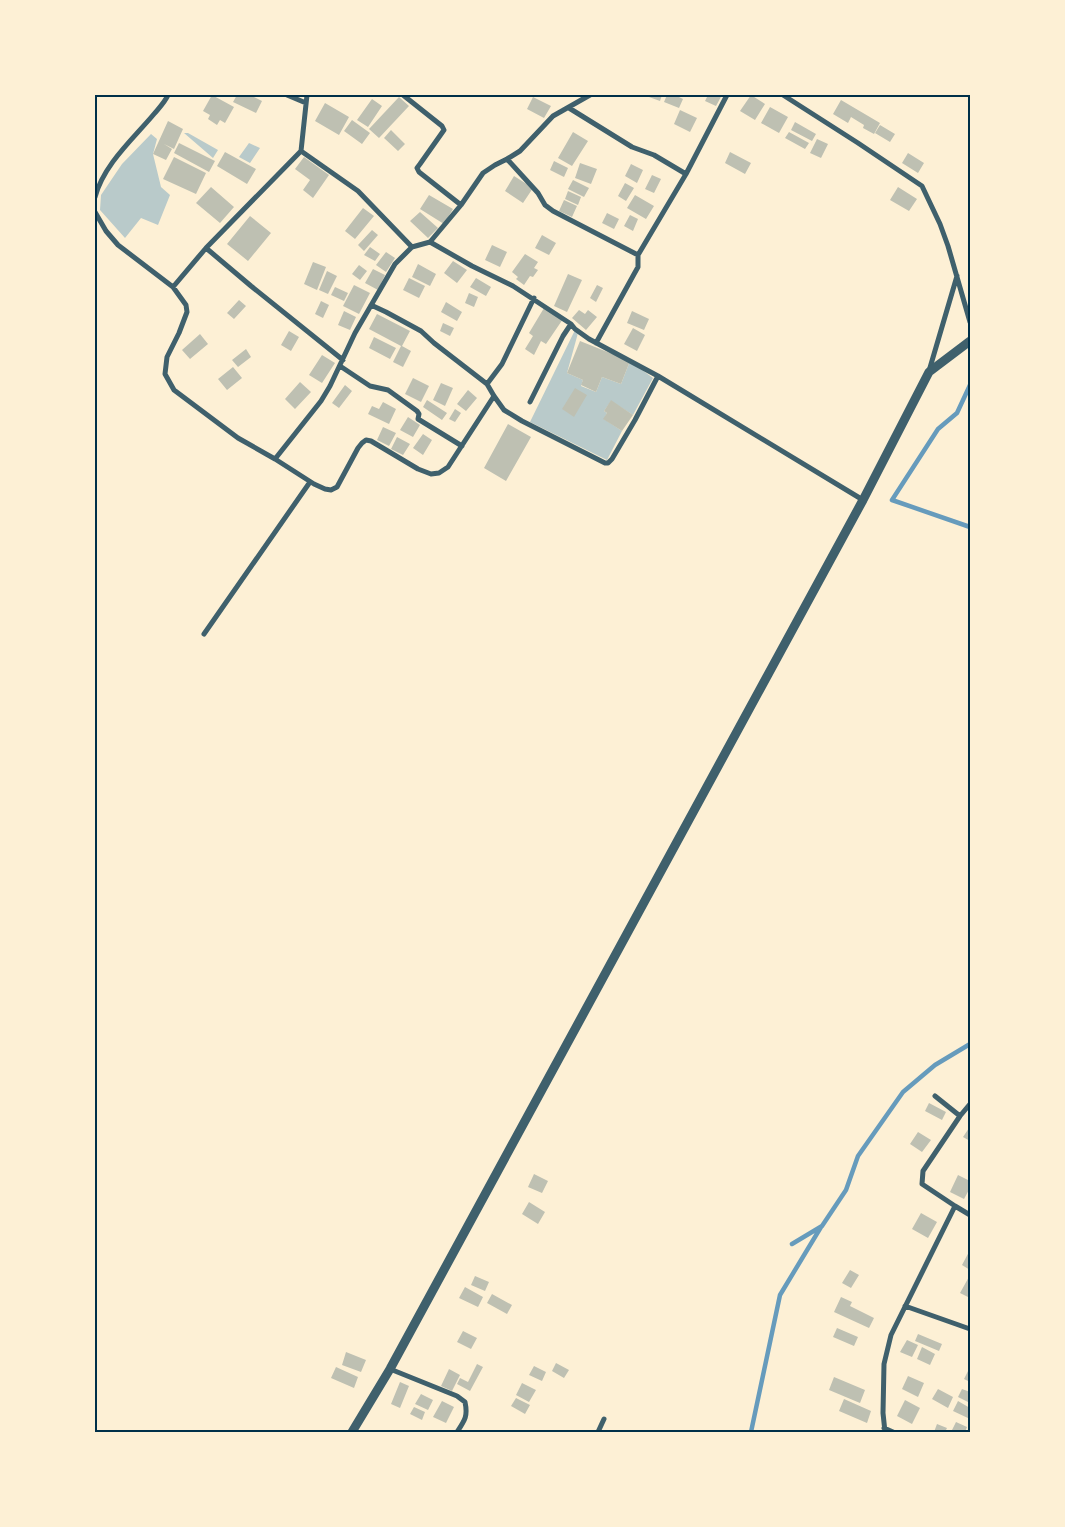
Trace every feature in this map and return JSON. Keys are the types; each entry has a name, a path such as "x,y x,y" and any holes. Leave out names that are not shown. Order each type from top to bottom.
{"street":[{"path":"95,197 104,176 115,159 144,127 168,95"},
{"path":"287,95 306,103"},
{"path":"173,287 206,248 301,151 308,95"},
{"path":"403,95 442,126 444,130 417,168 419,172 461,205"},
{"path":"275,458 321,401 355,333 395,264 412,247 430,242 461,205 483,173 520,151 553,116 590,95"},
{"path":"596,343 634,276 638,267 638,255 686,174 727,95"},
{"path":"783,95 922,186 940,224 970,322"},
{"path":"569,108 632,147 654,155 686,174"},
{"path":"301,151 358,191 412,247"},
{"path":"507,159 538,193 545,205 553,211 638,255"},
{"path":"95,212 106,231 118,245 173,287 186,305 187,312 180,333 167,357 165,374 174,390 238,438 275,458 310,482 325,489 331,490 338,486 358,448 366,440 418,469 431,474 444,471 494,396"},
{"path":"430,242 534,298 570,324 575,330 596,343 658,376 863,500"},
{"path":"206,248 343,360"},
{"path":"352,1432 390,1369 863,500 929,372 957,276"},
{"path":"487,384 502,364 534,298"},
{"path":"371,305 421,331 487,384 504,410 605,463 612,459 658,376"},
{"path":"530,402 570,324"},
{"path":"929,372 970,340"},
{"path":"340,366 370,386 388,390 417,411 419,414 418,418 462,446"},
{"path":"204,634 310,482"},
{"path":"935,1096 960,1116"},
{"path":"970,1104 923,1171 921,1179 922,1184 970,1215"},
{"path":"893,1432 885,1430 883,1413 884,1364 891,1335 955,1206"},
{"path":"906,1306 970,1329"},
{"path":"390,1369 457,1396 465,1402 467,1412 465,1420 457,1432"},
{"path":"598,1432 604,1418"}],"shaded area":[{"path":"184,133 188,133 218,150 213,158"},
{"path":"151,134 157,139 153,154 161,187 170,195 158,225 141,218 125,238 100,210 101,195 122,164"},
{"path":"249,143 260,148 250,163 239,157"},
{"path":"575,330 578,333 567,373 583,380 581,386 596,392 602,377 621,384 630,361 653,378 633,415 611,401 604,411 607,413 604,419 622,431 607,460 530,422"}],"building":[{"path":"212,95 234,107 225,123 220,120 217,125 208,119 210,115 203,111"},
{"path":"237,95 250,95 262,101 256,113 233,102"},
{"path":"650,95 662,95 660,101 649,97"},
{"path":"667,95 675,95 683,99 679,108 664,102"},
{"path":"708,95 722,95 716,106 705,101"},
{"path":"751,95 765,104 755,120 740,111"},
{"path":"399,97 409,106 379,138 369,129"},
{"path":"533,97 551,106 544,118 527,109"},
{"path":"372,99 382,106 368,127 357,120"},
{"path":"841,100 880,123 874,134 863,128 864,125 851,117 848,123 833,114"},
{"path":"325,103 349,117 339,135 315,121"},
{"path":"770,107 788,117 779,133 761,123"},
{"path":"680,110 697,118 690,132 674,124"},
{"path":"352,120 370,133 362,144 344,131"},
{"path":"168,121 183,129 174,149 164,144 172,149 166,160 153,154"},
{"path":"795,122 816,134 812,141 791,130"},
{"path":"880,125 895,134 890,142 875,133"},
{"path":"391,130 405,144 398,151 384,138"},
{"path":"573,132 588,141 572,166 558,158"},
{"path":"789,132 809,143 805,149 785,138"},
{"path":"817,139 828,144 821,158 810,153"},
{"path":"179,143 215,161 209,172 174,153"},
{"path":"225,152 256,169 247,184 217,166"},
{"path":"730,152 751,163 745,174 725,163"},
{"path":"908,153 924,163 918,173 902,163"},
{"path":"174,157 206,173 196,194 163,179"},
{"path":"304,157 329,175 313,198 303,190 310,180 295,169"},
{"path":"554,161 568,168 564,177 550,170"},
{"path":"580,163 597,169 591,184 575,178"},
{"path":"631,164 643,170 637,183 625,176"},
{"path":"652,175 661,179 654,193 645,189"},
{"path":"514,176 533,188 523,203 505,191"},
{"path":"573,180 589,188 584,197 568,189"},
{"path":"625,183 634,188 626,201 618,196"},
{"path":"211,187 234,207 220,223 196,203"},
{"path":"898,187 917,199 909,211 890,200"},
{"path":"568,191 581,197 578,205 565,199"},
{"path":"429,195 453,209 444,224 420,209"},
{"path":"635,195 654,206 646,219 627,208"},
{"path":"564,200 577,206 572,217 559,211"},
{"path":"363,208 374,216 355,239 345,231"},
{"path":"420,212 438,228 428,238 410,221"},
{"path":"607,213 619,219 614,229 602,223"},
{"path":"630,215 638,219 633,231 624,226"},
{"path":"250,216 271,233 248,261 227,244"},
{"path":"372,230 378,235 364,251 358,245"},
{"path":"542,235 556,243 549,255 535,248"},
{"path":"492,245 507,252 500,267 485,260"},
{"path":"370,247 380,254 375,261 364,255"},
{"path":"386,252 395,258 386,272 376,265"},
{"path":"525,254 538,262 534,268 538,270 533,277 530,276 524,285 516,279 518,277 512,272"},
{"path":"453,261 467,270 457,283 444,273"},
{"path":"313,262 326,267 317,290 304,284"},
{"path":"418,264 436,274 430,286 412,277"},
{"path":"359,265 367,271 360,280 352,274"},
{"path":"373,269 385,275 378,290 365,283"},
{"path":"327,271 337,276 328,294 319,290"},
{"path":"568,274 582,280 567,312 554,306"},
{"path":"409,278 425,286 419,298 403,290"},
{"path":"476,278 491,287 486,296 470,287"},
{"path":"354,285 370,293 359,314 343,306"},
{"path":"597,285 603,288 596,302 590,298"},
{"path":"335,287 348,293 344,301 331,295"},
{"path":"469,293 478,297 474,307 465,303"},
{"path":"239,300 246,306 234,319 227,313"},
{"path":"321,301 329,305 323,318 315,314"},
{"path":"446,302 462,312 457,321 441,312"},
{"path":"544,308 563,319 546,344 541,341 534,355 525,349 533,336 529,333"},
{"path":"579,310 585,314 588,310 597,317 586,330 572,318"},
{"path":"344,311 356,317 350,330 338,325"},
{"path":"632,311 649,319 644,330 627,323"},
{"path":"377,314 410,331 402,346 411,351 403,367 393,362 401,346 369,329"},
{"path":"443,323 454,328 450,336 440,331"},
{"path":"633,328 645,335 637,351 624,344"},
{"path":"289,331 299,337 291,351 281,345"},
{"path":"200,334 208,344 190,359 182,350"},
{"path":"374,337 396,348 390,359 369,348"},
{"path":"580,341 630,361 621,384 602,377 596,392 581,385 583,380 567,373"},
{"path":"246,349 251,357 238,367 232,360"},
{"path":"322,355 335,363 322,383 309,375"},
{"path":"233,367 242,378 227,390 218,379"},
{"path":"413,378 429,386 421,402 405,394"},
{"path":"300,382 311,392 295,409 285,399"},
{"path":"441,383 453,388 445,406 433,400"},
{"path":"345,385 352,391 339,408 332,403"},
{"path":"575,388 587,395 574,417 562,409"},
{"path":"468,390 477,398 466,411 457,404"},
{"path":"427,400 447,413 442,420 423,407"},
{"path":"611,400 633,415 622,431 603,419 607,413 604,411"},
{"path":"383,402 396,409 389,424 368,414 372,406 379,409"},
{"path":"455,409 461,413 455,422 449,419"},
{"path":"408,417 420,425 413,437 400,430"},
{"path":"508,424 531,437 506,481 484,468"},
{"path":"383,427 396,433 389,446 377,440"},
{"path":"423,434 432,440 423,455 413,448"},
{"path":"397,437 410,444 403,455 391,449"},
{"path":"929,1103 946,1112 942,1120 925,1111"},
{"path":"970,1129 970,1141 963,1137"},
{"path":"918,1132 931,1140 922,1152 910,1144"},
{"path":"534,1174 548,1181 542,1193 528,1187"},
{"path":"958,1175 970,1181 970,1188 964,1199 950,1192"},
{"path":"529,1202 545,1212 538,1224 522,1214"},
{"path":"921,1213 937,1222 928,1238 912,1229"},
{"path":"970,1250 970,1270 962,1265"},
{"path":"850,1270 859,1275 851,1288 842,1283"},
{"path":"970,1275 970,1298 960,1293"},
{"path":"475,1276 489,1282 485,1291 471,1285"},
{"path":"465,1287 483,1297 478,1307 459,1298"},
{"path":"492,1294 512,1305 507,1314 487,1303"},
{"path":"841,1297 852,1302 850,1306 874,1318 869,1328 834,1312"},
{"path":"837,1328 858,1337 854,1346 833,1337"},
{"path":"463,1331 477,1338 471,1349 457,1342"},
{"path":"918,1334 942,1344 939,1351 915,1341"},
{"path":"907,1340 918,1345 912,1357 900,1352"},
{"path":"922,1347 935,1354 930,1365 917,1359"},
{"path":"346,1352 366,1360 361,1372 342,1365"},
{"path":"556,1363 569,1370 564,1378 552,1371"},
{"path":"477,1364 483,1367 470,1391 457,1384 460,1378 468,1382"},
{"path":"534,1366 546,1372 542,1381 529,1375"},
{"path":"336,1367 358,1377 354,1388 331,1378"},
{"path":"970,1367 970,1382 964,1379"},
{"path":"449,1369 460,1375 452,1391 441,1386"},
{"path":"908,1376 924,1383 918,1397 902,1389"},
{"path":"834,1377 865,1390 860,1403 829,1390"},
{"path":"400,1382 409,1386 400,1408 391,1404"},
{"path":"522,1383 536,1390 529,1402 516,1395"},
{"path":"938,1389 953,1397 948,1408 932,1399"},
{"path":"962,1389 970,1392 970,1403 958,1397"},
{"path":"421,1394 433,1400 428,1410 415,1404"},
{"path":"516,1398 530,1405 525,1414 511,1406"},
{"path":"844,1399 871,1411 867,1423 839,1411"},
{"path":"905,1400 920,1408 912,1424 897,1416"},
{"path":"442,1401 454,1407 446,1423 433,1417"},
{"path":"958,1401 970,1408 970,1419 953,1411"},
{"path":"414,1407 425,1412 422,1420 410,1414"},
{"path":"956,1422 967,1427 965,1432 951,1432"},
{"path":"937,1424 947,1428 945,1432 934,1432"}],"waterway":[{"path":"970,385 957,413 938,429 892,500 970,527"},
{"path":"792,1244 822,1226 846,1190 858,1156 903,1092 935,1065 970,1044"},
{"path":"751,1432 780,1295 821,1227"}]}
